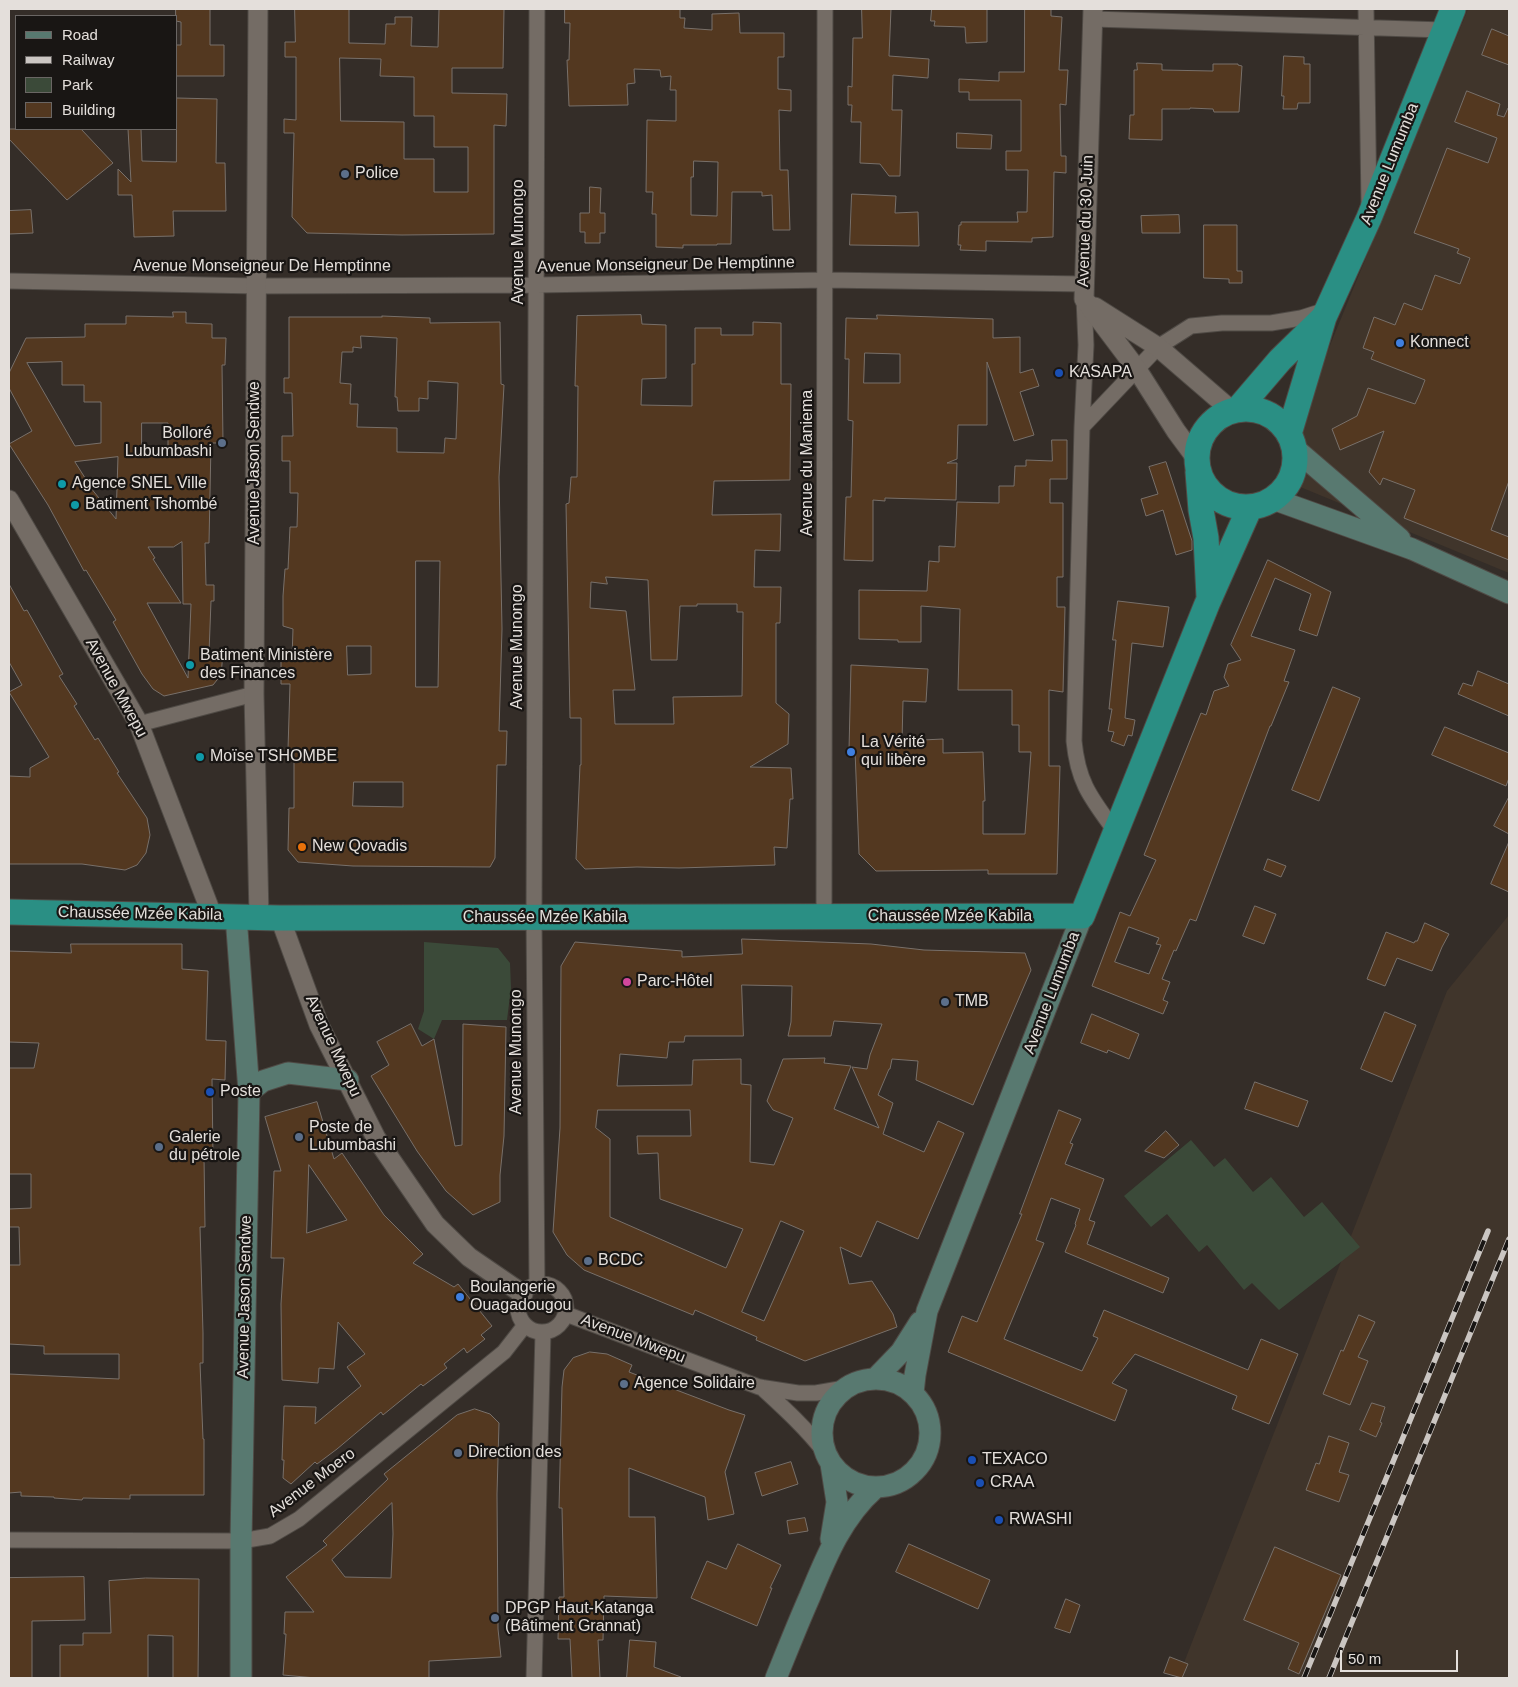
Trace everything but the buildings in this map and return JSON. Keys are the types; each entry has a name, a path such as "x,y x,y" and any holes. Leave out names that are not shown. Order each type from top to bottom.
{"highway":[{"name":"Avenue Lumumba","path":"1082,916 1209,599 1261,503 1284,490 1291,477 1295,463 1292,441 1325,314 1369,218 1448,19"},
{"name":"Avenue Lumumba","path":"1209,599 1206,538 1201,510 1197,448 1206,429 1213,421 1234,410 1325,314"},
{"path":"1234,410 1253,409 1268,414 1280,422 1292,441"},
{"path":"1197,464 1206,486 1218,498 1228,504 1239,506 1261,503"},
{"name":"Chaussée Mzée Kabila","path":"9,912 534,918 1082,916"}],"main road":[{"path":"1292,441 1412,549"},
{"path":"1261,503 1412,549 1509,593"},
{"name":"Avenue Jason Sendwe","path":"241,1678 241,1541 249,1092 247,916"},
{"name":"Avenue Lumumba","path":"913,1393 927,1311 1082,916"},
{"path":"249,1092 263,1081 288,1072 348,1080"},
{"path":"875,1379 902,1352 927,1311"},
{"path":"829,1459 847,1479 856,1484 875,1488 894,1485 903,1481 920,1467 929,1448 931,1427 922,1404 913,1393 895,1382 875,1379 855,1383 846,1388 831,1403 823,1422 822,1433 837,1502 830,1549"},
{"path":"776,1678 830,1549 853,1511 875,1488"}],"street":[{"name":"Avenue Jason Sendwe","path":"247,916 254,694 258,9"},
{"name":"Avenue Munongo","path":"530,1289 534,918 537,9"},
{"name":"Avenue du Maniema","path":"824,918 825,9"},
{"path":"1366,9 1369,218"},
{"path":"1093,14 1366,28 1448,19"},
{"name":"Avenue du 30 Juin","path":"1093,14 1084,292 1136,368 1197,464"},
{"name":"Avenue Monseigneur De Hemptinne","path":"9,281 257,286 537,285 826,280 1084,292"},
{"path":"1084,292 1158,347 1234,410"},
{"path":"1084,292 1086,345 1082,426 1074,741 1076,762 1082,781 1115,831"},
{"path":"1082,426 1158,347 1191,326 1222,323 1271,323 1325,314"},
{"name":"Avenue Mwepu","path":"9,500 139,724 247,916 319,1025 376,1138 434,1224 469,1257 530,1289"},
{"path":"139,724 254,694"},
{"path":"546,1285 555,1288 562,1295 566,1304 566,1314 557,1327 550,1331 542,1332 533,1330 525,1325 520,1318 518,1310 530,1289 546,1285"},
{"name":"Avenue Mwepu","path":"566,1314 760,1386 807,1393 846,1388"},
{"name":"Avenue Moero","path":"9,1540 241,1541 270,1536 299,1519 504,1352 525,1325"},
{"path":"534,1678 542,1332"},
{"path":"760,1386 785,1408 829,1459"}],"shaded area":[{"path":"1468,9 1509,9 1509,573 1276,477"},
{"path":"1509,915 1509,1678 1178,1678 1447,991"}],"green space":[{"path":"424,942 498,948 510,963 511,988 507,1020 442,1020 434,1039 418,1029 424,1011"},
{"path":"1191,1140 1214,1167 1225,1158 1253,1192 1271,1177 1304,1217 1322,1202 1360,1247 1279,1310 1252,1283 1244,1290 1207,1245 1199,1252 1167,1214 1151,1227 1124,1196"}],"railway":[{"path":"1304,1678 1488,1231"},
{"path":"1329,1678 1509,1239"}],"place":[{"name":"Police","path":"345,174"},
{"name":"Konnect","path":"1400,343"},
{"name":"KASAPA","path":"1059,373"},
{"name":"Bolloré Lubumbashi","path":"222,443"},
{"name":"Agence SNEL Ville","path":"62,484"},
{"name":"Batiment Tshombé","path":"75,505"},
{"name":"Batiment Ministère des Finances","path":"190,665"},
{"name":"La Vérité qui libère","path":"851,752"},
{"name":"Moïse TSHOMBE","path":"200,757"},
{"name":"New Qovadis","path":"302,847"},
{"name":"Parc-Hôtel","path":"627,982"},
{"name":"TMB","path":"945,1002"},
{"name":"Poste","path":"210,1092"},
{"name":"Poste de Lubumbashi","path":"299,1137"},
{"name":"Galerie du pétrole","path":"159,1147"},
{"name":"BCDC","path":"588,1261"},
{"name":"Boulangerie Ouagadougou","path":"460,1297"},
{"name":"Agence Solidaire","path":"624,1384"},
{"name":"Direction des","path":"458,1453"},
{"name":"TEXACO","path":"972,1460"},
{"name":"CRAA","path":"980,1483"},
{"name":"RWASHI","path":"999,1520"},
{"name":"DPGP Haut-Katanga (Bâtiment Grannat)","path":"495,1618"}]}
